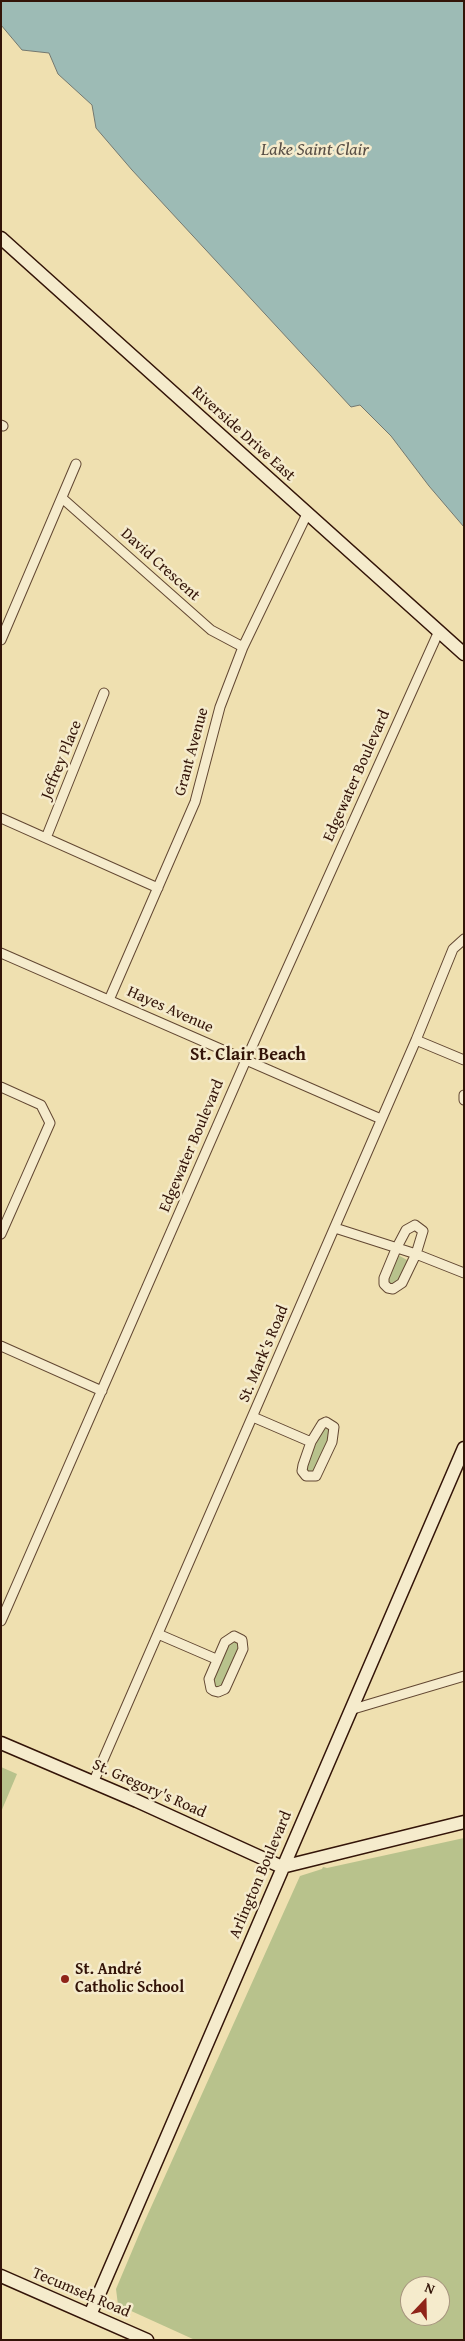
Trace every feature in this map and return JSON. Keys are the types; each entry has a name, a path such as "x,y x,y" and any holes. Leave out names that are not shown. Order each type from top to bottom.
{"street":[{"name":"Riverside Drive East","path":"1,238 464,654"},
{"path":"1,640 76,464"},
{"name":"David Crescent","path":"62,498 211,630 243,647"},
{"name":"Grant Avenue","path":"109,1000 196,802 220,707 243,647 307,514"},
{"name":"Edgewater Boulevard","path":"1,1621 246,1060 439,631"},
{"name":"Jeffrey Place","path":"46,838 104,693"},
{"path":"1,818 158,888"},
{"name":"St. Mark's Road","path":"93,1783 335,1228 454,949 464,939"},
{"name":"Hayes Avenue","path":"1,953 381,1119"},
{"path":"416,1040 464,1060"},
{"path":"1,1087 41,1105 50,1123 1,1234"},
{"path":"464,1095 464,1100"},
{"path":"415,1225 423,1230 416,1254 402,1283 393,1289 384,1284 384,1278 396,1249 406,1230 415,1225"},
{"path":"335,1228 416,1254 464,1273"},
{"path":"1,1346 102,1391"},
{"path":"253,1417 311,1442"},
{"path":"331,1423 334,1427 335,1435 321,1469 316,1476 311,1477 306,1476 302,1471 311,1442 322,1424 331,1423"},
{"name":"Arlington Boulevard","path":"90,2315 464,1448"},
{"path":"158,1634 216,1658"},
{"path":"234,1636 242,1640 244,1649 226,1689 218,1692 211,1689 209,1685 216,1658 229,1638 234,1636"},
{"path":"350,1710 464,1676"},
{"name":"St. Gregory's Road","path":"1,1743 282,1867"},
{"path":"282,1867 464,1822"},
{"name":"Tecumseh Road","path":"1,2276 147,2340"}],"green space":[{"path":"398,1255 409,1261 400,1280 390,1284 387,1280"},
{"path":"324,1428 329,1430 331,1437 315,1472 309,1472 306,1469 309,1458"},
{"path":"233,1641 239,1643 240,1646 224,1684 216,1687 212,1679 228,1644"},
{"path":"1,1767 17,1774 1,1812"},
{"path":"464,1838 464,2340 195,2340 118,2305 116,2289 143,2225 300,1876 323,1867 327,1868"}],"water":[{"name":"Lake Saint Clair","path":"1,1 464,1 464,527 429,486 391,436 360,405 351,407 132,170 96,128 92,105 58,74 49,53 22,50 1,25"}],"place":[{"name":"St. André Catholic School","path":"65,1979"}],"district":[{"name":"St. Clair Beach","path":"248,1055"}]}
